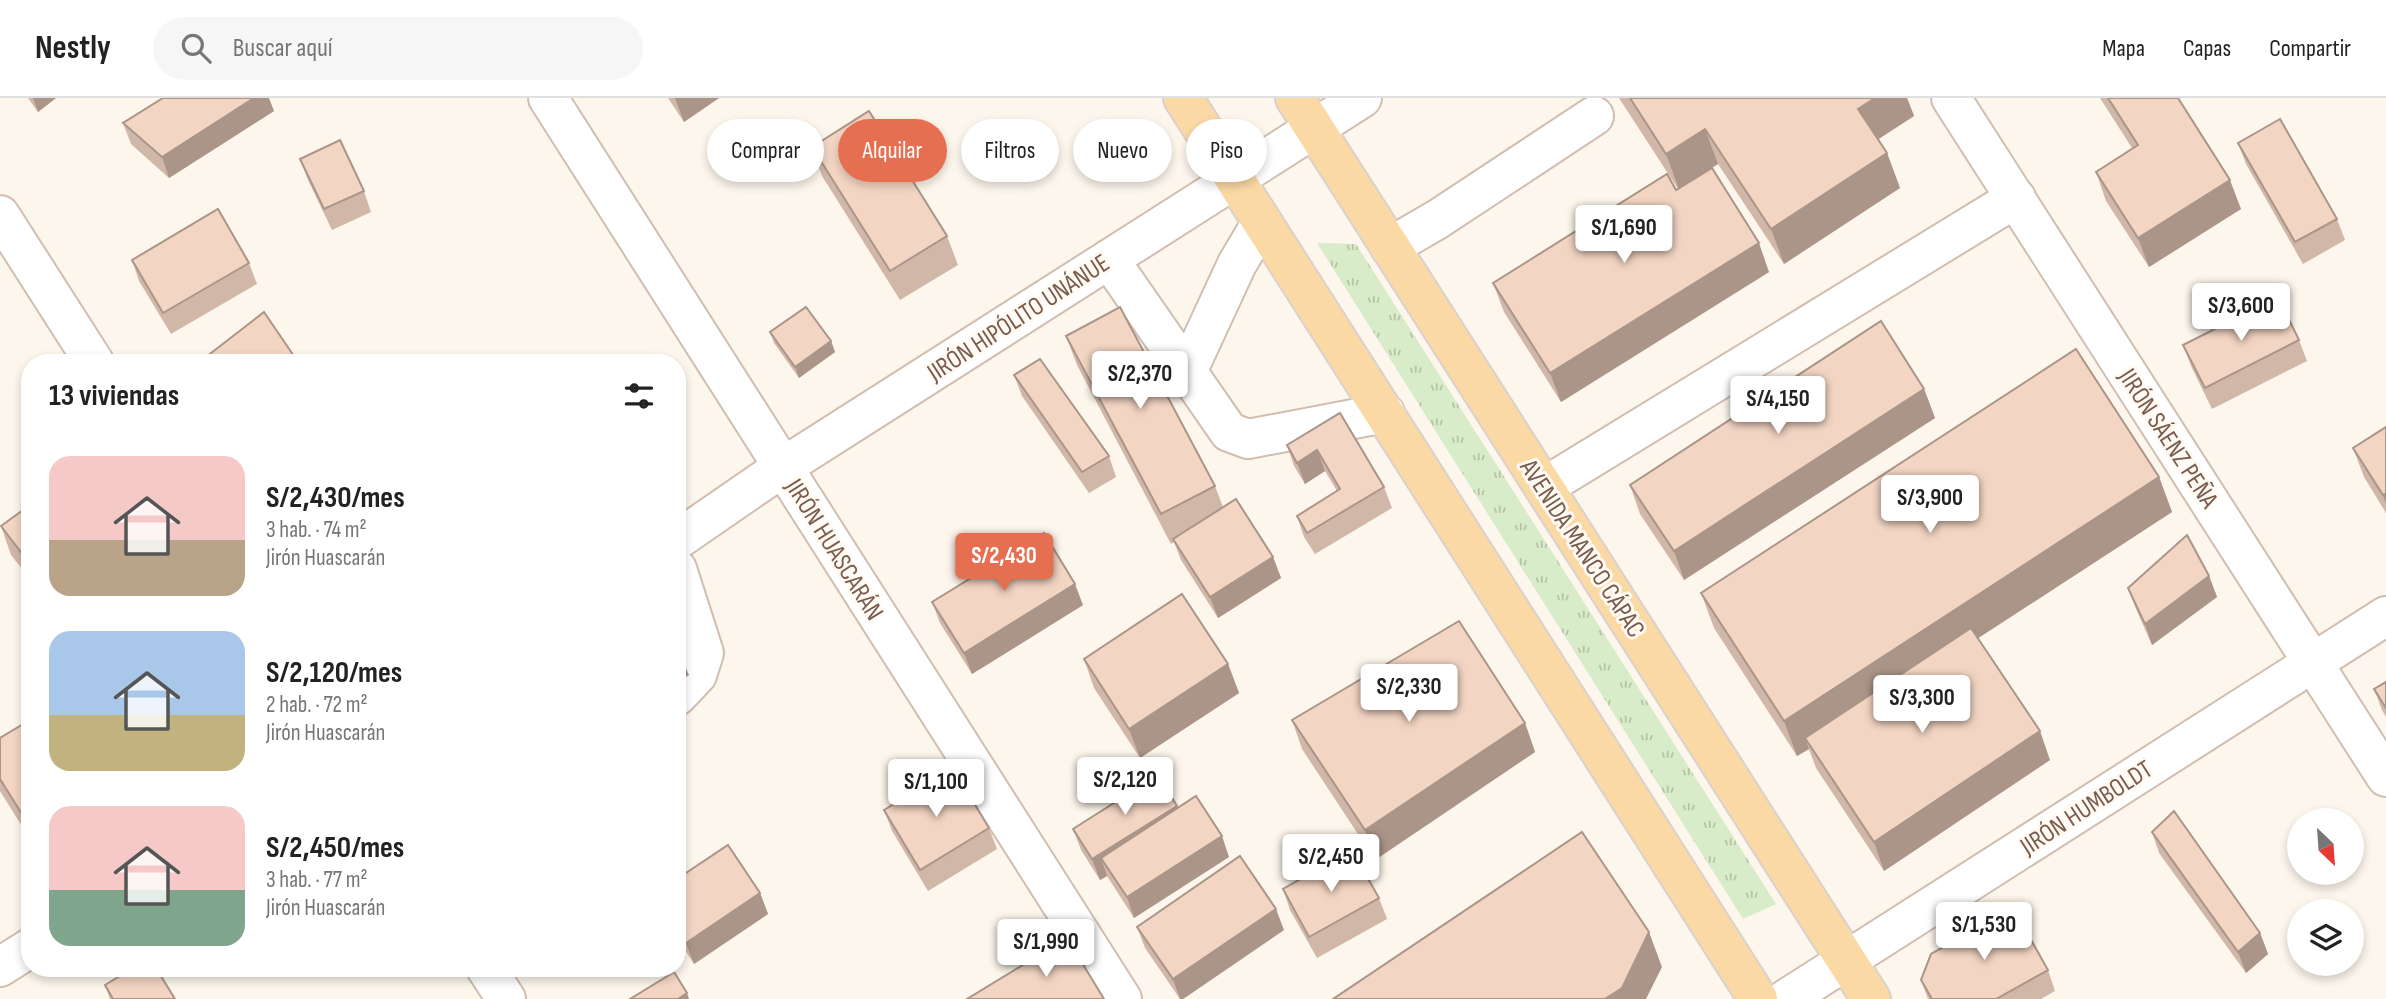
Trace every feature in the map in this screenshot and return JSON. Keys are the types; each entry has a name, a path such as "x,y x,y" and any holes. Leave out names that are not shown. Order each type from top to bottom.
{"main road":[{"path":"1183,98 1196,119"},
{"name":"AVENIDA MANCO CÁPAC","path":"1304,113 1871,999"},
{"path":"1237,182 1758,999"}],"street":[{"name":"JIRÓN HUASCARÁN","path":"548,98 1122,999"},
{"name":"JIRÓN HIPÓLITO UNÁNUE","path":"1267,147 1304,113 1362,98"},
{"name":"JIRÓN SÁENZ PEÑA","path":"1951,98 2386,777"},
{"path":"1390,247 1438,219 1594,116"},
{"name":"JIRÓN HIPÓLITO UNÁNUE","path":"686,534 783,467 1228,182"},
{"path":"1544,487 2015,198"},
{"path":"0,215 89,354"},
{"path":"1187,372 1237,264 1262,222"},
{"path":"1109,259 1229,432 1248,439 1385,413"},
{"path":"686,600 704,653 697,674 686,686"},
{"name":"JIRÓN HUMBOLDT","path":"1786,999 2386,616"},
{"path":"0,967 21,954"},
{"path":"492,977 506,999"}],"green space":[{"path":"1317,243 1356,244 1776,904 1743,919"}],"building":[{"path":"163,98 254,98 162,157 123,123"},
{"path":"1630,98 1875,98 1858,109 1887,153 1771,229 1705,129 1666,154"},
{"path":"2108,98 2178,98 2230,180 2138,238 2096,172 2138,145"},
{"path":"869,111 874,119 856,119"},
{"path":"2280,119 2337,219 2295,242 2238,143"},
{"path":"838,131 838,182 913,182 947,236 890,271 824,166 824,139"},
{"path":"340,140 364,191 324,209 300,159"},
{"path":"1712,168 1759,243 1550,373 1493,283 1667,174 1676,190"},
{"path":"218,209 249,263 163,313 132,260"},
{"path":"2278,297 2299,340 2205,388 2183,345"},
{"path":"806,307 831,341 795,367 770,332"},
{"path":"1120,307 1215,486 1161,514 1066,336"},
{"path":"264,312 293,354 210,354"},
{"path":"1881,321 1924,389 1674,551 1630,485"},
{"path":"2076,349 2159,477 1784,721 1701,593"},
{"path":"1040,359 1109,456 1082,472 1014,375"},
{"path":"1340,413 1384,487 1307,533 1297,516 1340,489 1317,450 1297,463 1287,445"},
{"path":"2386,427 2386,493 2383,495 2353,448"},
{"path":"1236,499 1273,557 1210,597 1173,539"},
{"path":"21,512 21,552 1,526"},
{"path":"1044,533 1075,584 964,653 932,602"},
{"path":"2187,535 2209,576 2145,624 2128,588"},
{"path":"1182,594 1228,664 1129,729 1084,659"},
{"path":"1459,621 1525,723 1365,830 1292,720"},
{"path":"1971,628 2040,731 1874,842 1805,738"},
{"path":"2386,682 2386,708 2374,689"},
{"path":"21,725 21,813 0,779 0,738"},
{"path":"953,768 989,828 920,870 884,810"},
{"path":"1158,775 1177,806 1092,859 1073,829"},
{"path":"1196,796 1222,836 1127,897 1101,858"},
{"path":"2174,811 2260,933 2238,952 2152,832"},
{"path":"1582,832 1649,932 1622,988 1605,999 1333,999"},
{"path":"728,845 760,893 686,943 686,873"},
{"path":"1352,850 1379,898 1309,937 1283,889"},
{"path":"1240,856 1276,909 1173,979 1137,927"},
{"path":"2013,908 2048,970 1996,999 1932,999 1921,980 1931,954"},
{"path":"1067,938 1104,999 967,999"},
{"path":"118,977 162,977 175,999 113,999 105,985"},
{"path":"666,977 677,977 687,993 678,999 630,999"}]}
